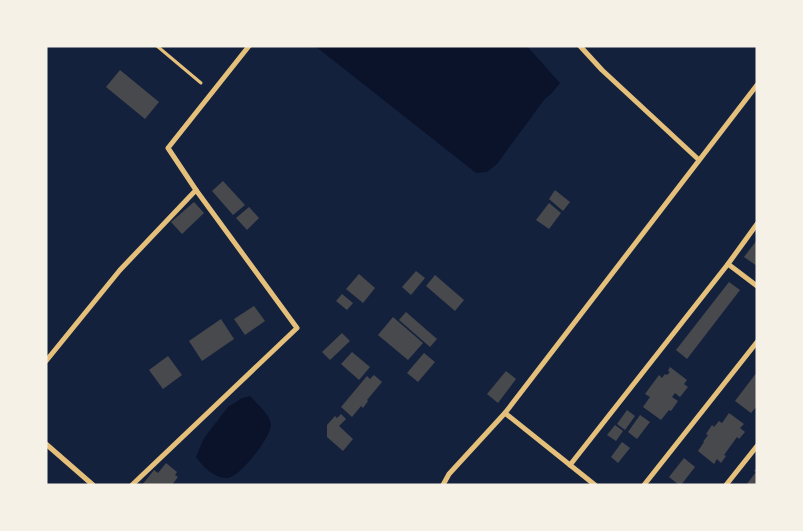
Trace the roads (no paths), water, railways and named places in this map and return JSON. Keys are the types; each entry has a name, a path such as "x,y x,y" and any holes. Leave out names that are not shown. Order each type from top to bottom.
{"street":[{"path":"132,485 297,328 196,190 168,148 249,46"},
{"path":"580,46 602,70 699,160"},
{"path":"443,485 449,474 505,413 757,85"},
{"path":"46,361 120,270 196,190"},
{"path":"570,465 728,264 757,224"},
{"path":"728,264 757,286"},
{"path":"644,485 757,342"},
{"path":"505,413 595,485"},
{"path":"46,444 92,485"},
{"path":"726,485 757,446"}],"lane":[{"path":"157,46 201,83"}],"water":[{"path":"315,46 527,46 560,83 544,100 497,164 487,172 476,173"},
{"path":"250,396 268,417 271,425 270,431 261,447 240,471 228,478 218,477 196,457 204,438 228,407 242,398"}]}
